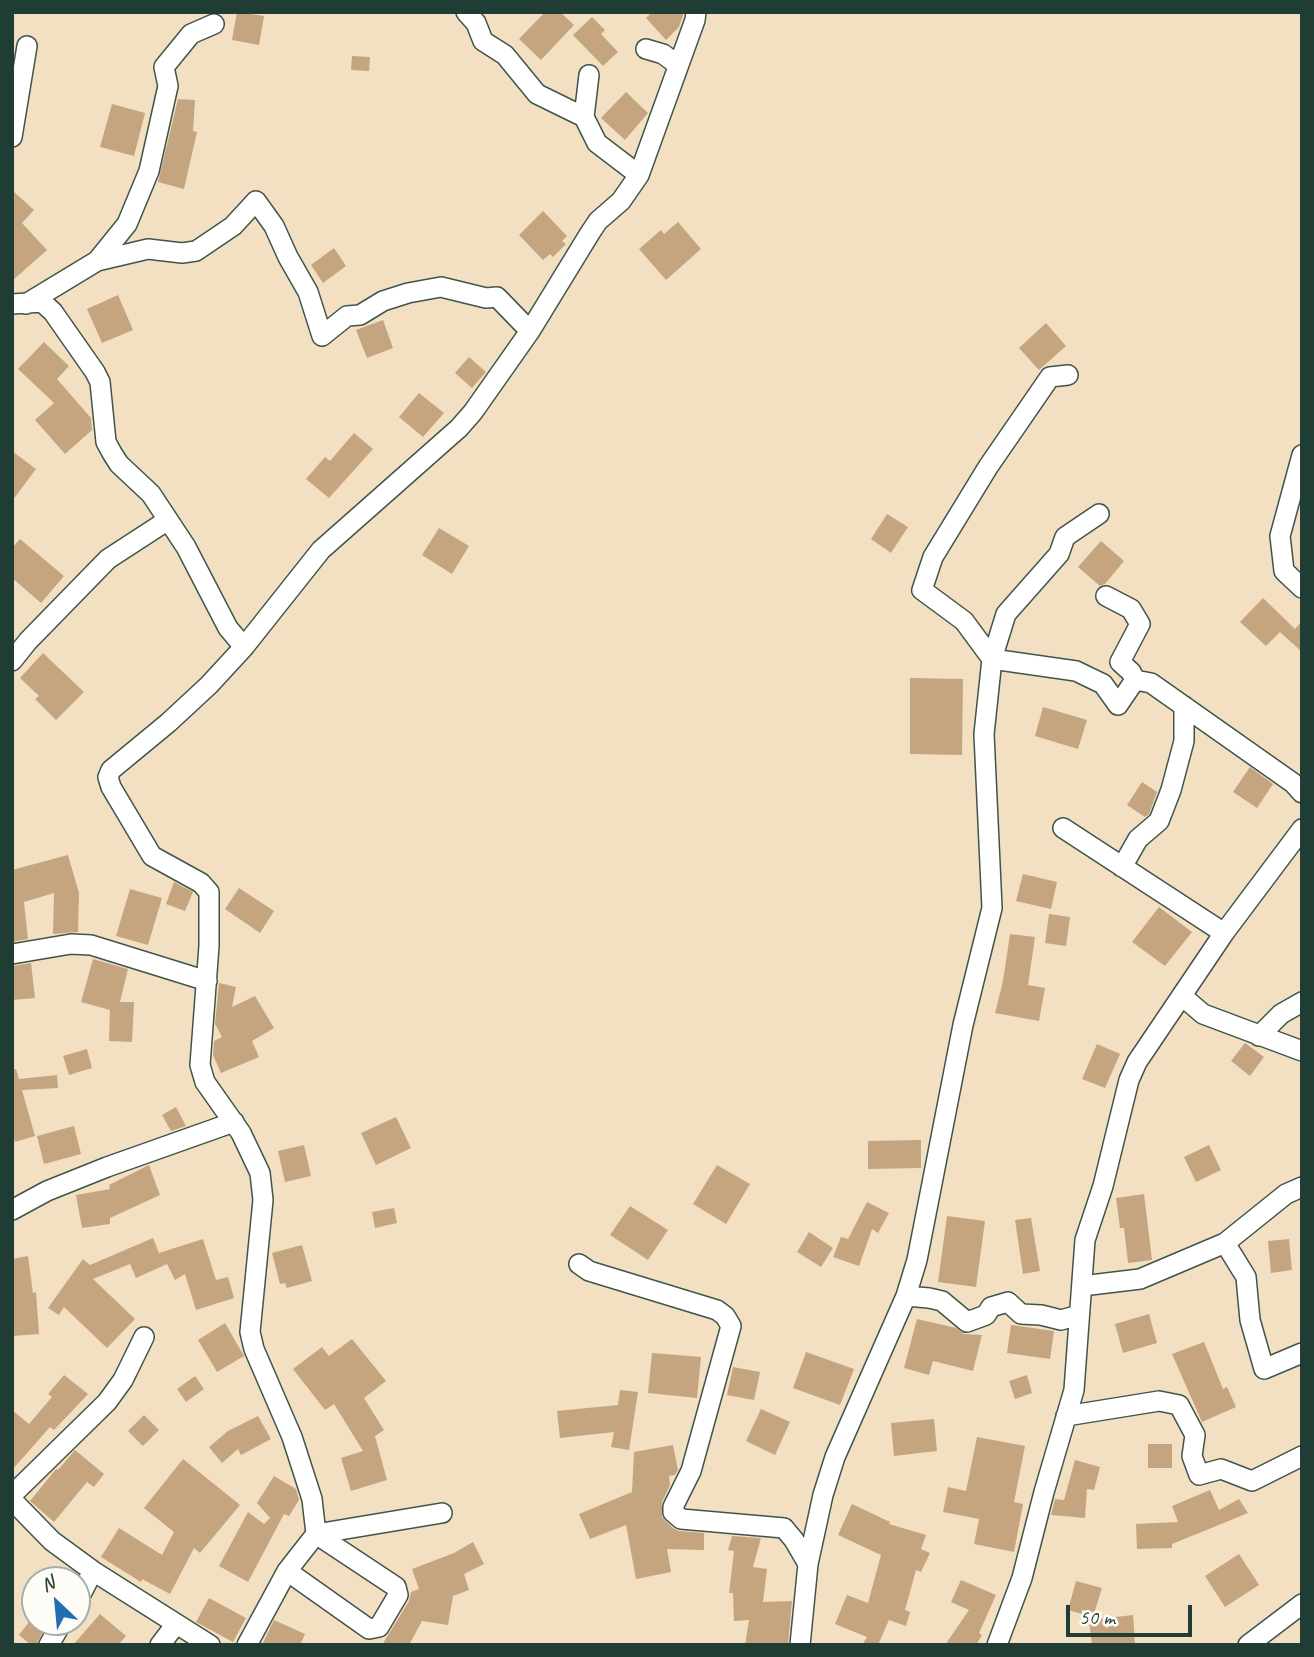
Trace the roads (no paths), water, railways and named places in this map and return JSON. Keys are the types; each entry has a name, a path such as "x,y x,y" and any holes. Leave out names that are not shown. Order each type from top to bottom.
{"street":[{"path":"466,12 476,23 483,41 505,55 537,94 584,117"},
{"path":"287,1572 369,1629 379,1627 397,1595 396,1587 316,1534 312,1499 292,1437 254,1349 250,1332 263,1184 251,1153 234,1122 205,1082 200,1065 207,981 209,892 201,883 152,856 111,787 108,777 111,770 168,723 244,648 321,550 459,428 530,331 598,221 621,201 639,175 696,12"},
{"path":"97,261 127,223 149,171 168,86 164,67 191,34 214,24"},
{"path":"12,137 27,46"},
{"path":"646,49 663,54 678,65"},
{"path":"589,75 584,117 597,143 639,175"},
{"path":"19,304 97,261 148,249 182,253 196,251 233,226 257,201 274,226 308,292 322,335 347,316 360,315 383,301 441,287 485,298 498,297 530,331"},
{"path":"19,304 42,302 53,312 95,372 102,391 106,442 119,464 151,494 186,547 228,628 244,648"},
{"path":"1068,375 1050,377 988,467 933,556 922,590 964,621 992,659 1076,671 1103,684 1118,705 1135,680"},
{"path":"1302,455 1280,536 1284,572 1302,588"},
{"path":"800,1645 808,1564 823,1495 835,1457 906,1296 920,1247 963,1025 992,908 984,734 992,659 1006,614 1059,554 1065,537 1099,514"},
{"path":"12,661 108,559 168,520"},
{"path":"1106,596 1131,609 1140,624 1120,662 1132,672 1135,680"},
{"path":"1135,680 1151,683 1293,783 1302,793"},
{"path":"1122,867 1138,839 1159,821 1171,790 1184,741 1184,706"},
{"path":"1063,828 1224,933"},
{"path":"997,1645 1022,1578 1074,1390 1085,1240 1103,1186 1129,1080 1137,1062 1224,933 1302,830"},
{"path":"12,954 71,944 91,945 207,981"},
{"path":"1181,996 1203,1014 1302,1051"},
{"path":"1259,1036 1281,1014 1302,1002"},
{"path":"12,1210 83,1176 234,1122"},
{"path":"1082,1286 1140,1279 1225,1243 1286,1194 1302,1187"},
{"path":"1225,1243 1246,1277 1250,1320 1264,1369 1302,1353"},
{"path":"579,1264 589,1271 717,1310 725,1317 731,1326 691,1471 673,1512 681,1520 784,1528 808,1564"},
{"path":"906,1296 942,1301 967,1322 986,1315 991,1307 1008,1302 1021,1314 1061,1320 1079,1315"},
{"path":"144,1337 123,1380 107,1402 12,1498 47,1536 93,1571 210,1645"},
{"path":"1066,1416 1159,1401 1179,1405 1195,1435 1192,1456 1199,1475 1221,1469 1252,1481 1302,1456"},
{"path":"247,1645 287,1572 316,1534 442,1513"},
{"path":"91,1575 93,1571"},
{"path":"1248,1645 1302,1604"},
{"path":"160,1645 176,1623"}]}
